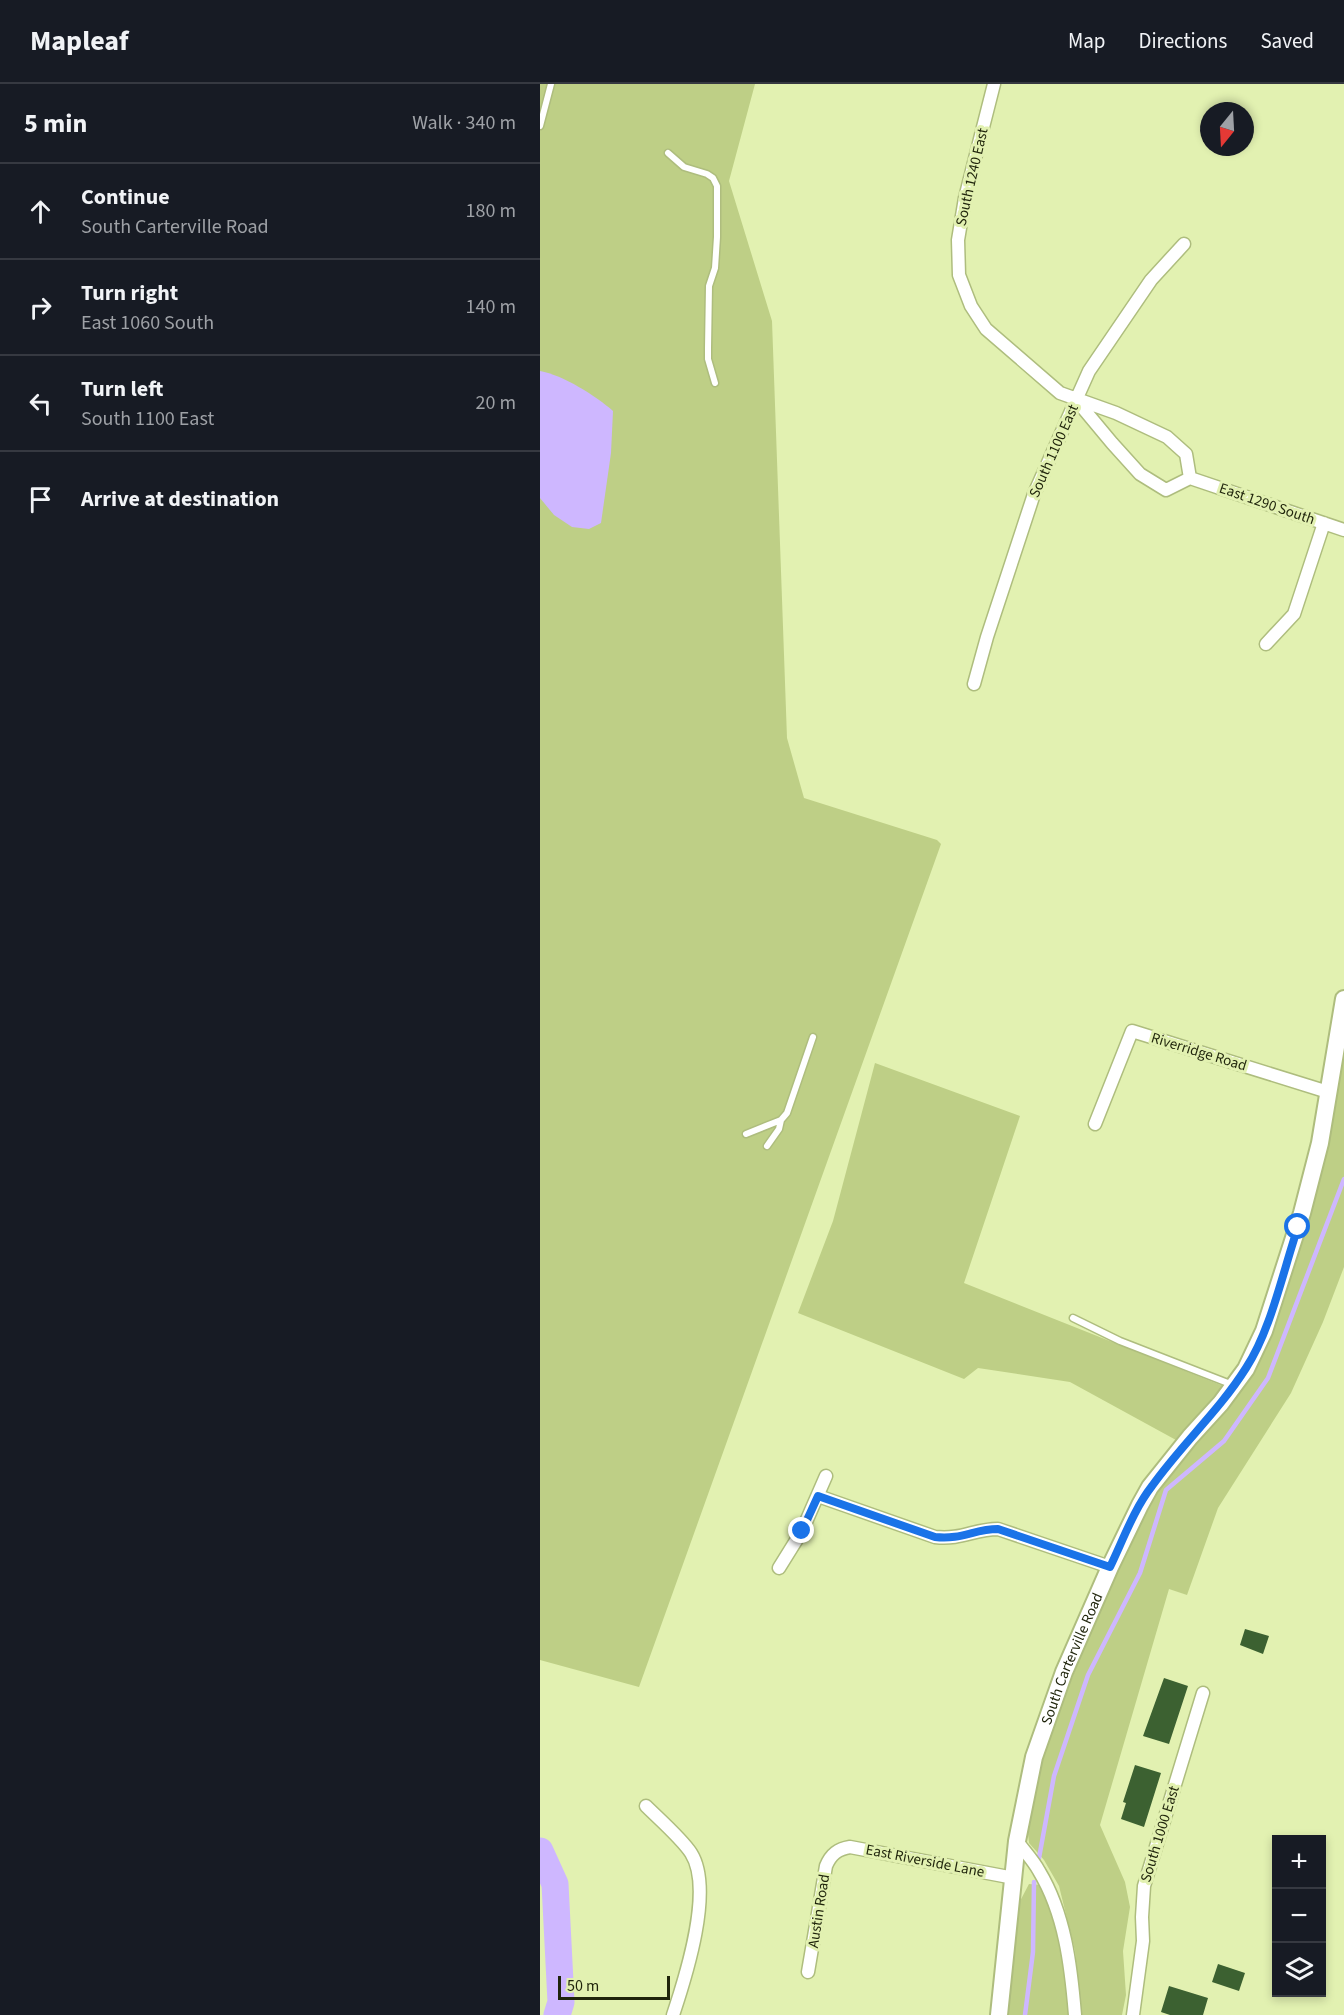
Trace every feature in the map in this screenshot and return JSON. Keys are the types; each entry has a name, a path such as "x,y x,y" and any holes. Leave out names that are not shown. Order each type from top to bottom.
{"street":[{"name":"South 1240 East","path":"994,84 965,198 958,240 959,274 971,306 986,329 1059,393 1076,400"},
{"name":"South 1100 East","path":"974,684 1034,494 1089,371 1144,289 1184,244"},
{"path":"1076,400 1116,413 1167,437 1186,454 1190,478 1166,490 1140,474 1076,400"},
{"name":"East 1290 South","path":"1190,478 1344,530"},
{"path":"1266,644 1294,614 1324,523"},
{"name":"South Carterville Road","path":"999,2015 1017,1841 1038,1747 1064,1672 1110,1567 1150,1487 1234,1385 1253,1355 1264,1330 1300,1220 1320,1143 1344,999"},
{"name":"Riverridge Road","path":"1095,1124 1132,1031 1328,1092"},
{"path":"779,1568 802,1531 826,1476"},
{"path":"818,1496 935,1537 950,1539 988,1529 998,1529 1110,1567"},
{"name":"South 1000 East","path":"1133,2015 1143,1941 1144,1886 1203,1693"},
{"path":"646,1806 691,1853 697,1870 699,1889 697,1930 673,2015"},
{"path":"1017,1841 1039,1869 1055,1902 1067,1951 1075,2015"},
{"name":"East Riverside Lane","path":"836,1852 850,1847 1014,1878"},
{"name":"Austin Road","path":"808,1972 826,1866 836,1852"}],"lane":[{"path":"540,126 551,84"},
{"path":"668,153 684,167 713,178 717,186 716,259 709,286 708,338 708,359 715,383"},
{"path":"746,1134 781,1120 787,1113 813,1037"},
{"path":"766,1146 779,1129 781,1120"},
{"path":"1073,1318 1120,1341 1234,1385"}],"green space":[{"path":"540,84 755,84 729,181 772,321 787,738 804,798 937,840 941,844 639,1687 540,1660"},
{"path":"1344,1036 1344,1267 1323,1322 1291,1393 1218,1508 1187,1595 1169,1589 1100,1825 1125,1882 1130,1907 1123,1951 1126,1995 1122,2015 1081,2015 1075,1951 1059,1886 1044,1860 1029,1843 1027,1825 1047,1741 1097,1615 1146,1512 1171,1470 1257,1366 1286,1290 1325,1151"},
{"path":"875,1063 1020,1116 964,1283 1223,1386 1176,1440 1070,1382 978,1368 964,1379 798,1313 833,1221"},
{"path":"1029,1884 1041,1885 1053,1908 1068,1992 1068,2015 1007,2015 1019,1903"}],"shaded area":[{"path":"540,371 579,387 613,411 611,453 601,523 589,529 572,527 554,515 540,498"}],"building":[{"path":"1245,1629 1269,1636 1263,1654 1240,1645"},
{"path":"1164,1678 1188,1686 1169,1744 1143,1736"},
{"path":"1135,1765 1161,1773 1144,1827 1121,1819 1126,1803 1123,1802"},
{"path":"1218,1964 1245,1973 1239,1991 1212,1982"},
{"path":"1169,1986 1208,1998 1203,2015 1170,2015 1161,2012"}],"waterway":[{"path":"1039,1858 1054,1776 1088,1675 1140,1573 1166,1490 1224,1441 1268,1378 1344,1179"},
{"path":"540,1851 555,1884 561,2002 557,2015"},
{"path":"1025,2015 1033,1952 1034,1882"}],"route":[{"path":"802,1531 818,1496 935,1537 950,1539 978,1531 998,1529 1110,1567 1150,1487 1221,1403 1246,1369 1264,1330 1298,1227"}]}
